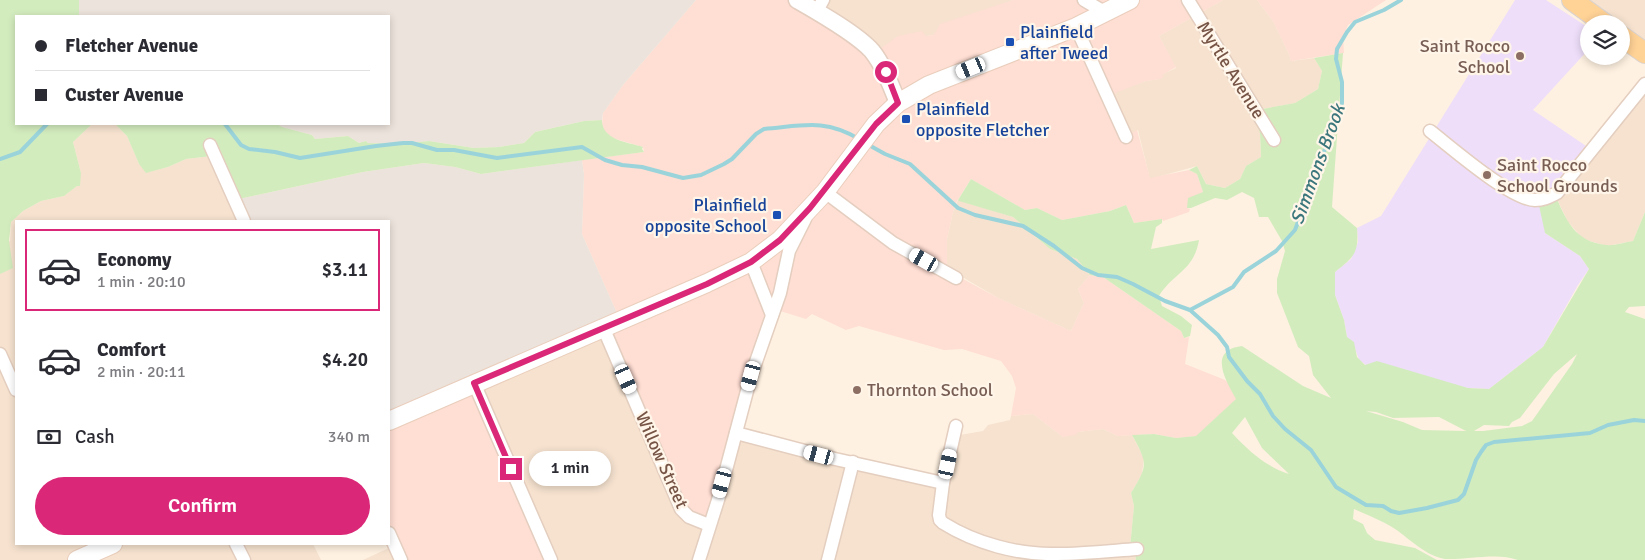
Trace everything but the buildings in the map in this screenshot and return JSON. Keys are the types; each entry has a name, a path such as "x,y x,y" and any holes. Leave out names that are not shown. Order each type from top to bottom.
{"main road":[{"path":"390,421 707,284 751,262 780,240 825,192 876,124 898,103 929,85 1076,27 1130,0"},
{"path":"1572,0 1593,15"},
{"path":"1630,42 1645,53"},
{"path":"85,554 110,545"}],"street":[{"path":"798,0 820,6 871,51 886,72 898,103"},
{"path":"1084,0 1106,13"},
{"name":"Myrtle Avenue","path":"1188,0 1274,140"},
{"path":"1076,27 1126,137"},
{"path":"1430,132 1500,185 1524,198 1545,199 1557,192 1645,84"},
{"path":"210,145 244,220"},
{"path":"825,192 893,243 956,278"},
{"path":"699,560 751,376 780,293 789,251 810,208"},
{"path":"751,262 772,315"},
{"name":"Willow Street","path":"603,328 681,509 688,518 709,525"},
{"path":"0,354 15,388"},
{"path":"474,383 551,560"},
{"path":"956,426 943,483 940,520 948,526 974,539 1036,553 1057,554 1137,549"},
{"path":"736,433 943,483"},
{"path":"828,560 853,462"},
{"path":"390,535 401,560"},
{"path":"236,545 244,560"}],"shaded area":[{"path":"58,0 696,0 623,85 603,113 602,120 584,121 535,132 524,143 474,148 429,141 400,144 368,143 366,141 359,143 348,136 315,139 312,135 279,125 390,125 390,15 60,15"},
{"path":"696,0 795,0 873,54 898,36 922,31 926,36 934,35 940,24 1013,0 1223,0 1159,36 1176,67 1162,75 1164,76 1161,79 1146,81 1110,95 1126,136 1137,130 1150,178 1189,170 1197,174 1203,192 1187,208 1190,209 1189,212 1163,221 1162,219 1134,223 1126,205 1110,211 1062,220 1037,208 1025,210 971,179 957,201 953,212 947,239 947,268 954,274 998,298 1071,331 1084,303 1078,289 1090,275 1103,277 1181,331 1184,338 1189,337 1185,364 1225,380 1242,395 1197,436 1176,438 1154,434 1118,436 1103,429 1078,432 1075,435 1063,437 1033,414 1011,416 1016,388 1012,376 1001,361 962,349 944,350 859,326 846,330 812,314 806,319 777,310 711,522 690,520 604,334 620,320 582,234 584,174 582,160 644,152 643,147 609,137 602,127 603,113 623,85"},
{"path":"795,0 1013,0 934,35 873,54"},
{"path":"1223,0 1257,0 1273,21 1291,61 1314,58 1322,71 1318,89 1295,103 1252,111 1260,133 1261,157 1246,166 1240,179 1225,188 1206,184 1197,166 1150,179 1138,130 1126,137 1110,94 1146,81 1161,79 1161,75 1176,68 1159,36"},
{"path":"1257,0 1386,0 1348,25 1343,37 1344,53 1291,61 1273,21"},
{"name":"Saint Rocco School Grounds","path":"1515,0 1546,0 1580,22 1580,59 1533,110 1592,150 1545,199 1545,233 1580,256 1589,269 1543,347 1489,389 1468,388 1366,365 1359,360 1355,348 1347,337 1344,320 1335,295 1335,272 1351,259 1358,242 1357,228 1381,216"},
{"path":"1570,0 1645,0 1645,55 1630,43 1630,15 1592,15"},
{"path":"1645,85 1645,212 1633,241 1607,246 1583,239 1568,222 1555,195"},
{"path":"91,125 116,125 127,136 139,164 149,172 168,167 186,159 212,156 243,220 15,220 15,545 314,545 321,560 0,560 0,242 10,241 11,222 23,211 41,201 64,196 77,186 81,173 73,142"},
{"path":"582,160 584,174 582,234 620,320 390,421 390,220 243,220 234,200 363,172 424,163 455,167 481,174"},
{"path":"958,200 1013,217 1050,249 1077,259 1090,275 1078,289 1084,303 1071,331 998,298 947,268 947,239 953,212"},
{"path":"596,332 734,437 937,483 954,436 983,431 988,425 1010,420 1011,416 1033,414 1063,437 1078,432 1103,429 1118,436 1132,435 1144,458 1142,474 1131,493 1134,506 1130,548 1135,553 1136,560 551,560 476,384"},
{"path":"475,386 551,560 400,560 390,537 390,421"},
{"path":"393,546 400,560 363,560"}],"green space":[{"path":"0,0 79,0 79,15 15,15 15,125 91,125 73,142 81,173 80,186 77,186 64,196 41,201 23,211 11,222 9,241 13,268 0,274"},
{"path":"1343,53 1332,207 1357,228 1357,243 1351,258 1335,272 1335,295 1344,320 1347,337 1354,342 1357,357 1365,365 1377,361 1468,388 1489,389 1543,347 1589,269 1580,256 1545,233 1538,201 1555,195 1568,221 1579,234 1595,243 1606,245 1633,241 1645,212 1645,306 1629,307 1625,312 1645,319 1645,560 1518,560 1492,556 1445,559 1431,555 1390,526 1354,509 1353,519 1363,524 1367,533 1375,540 1415,548 1437,560 1136,560 1135,553 1130,548 1134,506 1131,493 1141,476 1144,464 1141,452 1132,435 1154,434 1176,438 1196,436 1236,399 1222,367 1225,353 1242,346 1303,386 1331,398 1313,375 1309,356 1298,347 1277,293 1277,279 1285,251 1282,241 1268,217 1259,217 1254,198 1242,192 1227,200 1215,198 1187,208 1188,198 1203,192 1197,174 1189,170 1197,166 1206,184 1225,188 1240,179 1246,166 1261,157 1260,133 1251,111 1295,103 1318,89 1322,71 1314,58","holes":["1577,354 1532,421 1522,426 1474,431 1484,425 1509,426 1520,418 1554,374","1366,411 1376,412 1393,418 1439,417 1466,431 1422,430","1245,417 1262,448 1289,474 1272,467 1258,457 1232,433"]},
{"path":"602,120 603,127 611,136 623,142 643,147 644,152 481,174 455,167 424,163 363,172 234,200 212,156 186,159 168,167 146,173 139,164 127,136 116,125 279,125 312,135 315,139 348,136 359,143 366,141 368,143 400,144 429,141 474,148 524,143 535,132 584,121"},
{"path":"971,179 1025,210 1037,208 1062,220 1110,211 1126,205 1134,223 1162,219 1162,223 1156,227 1151,249 1199,240 1193,259 1159,296 1162,306 1181,316 1192,325 1190,336 1184,338 1181,331 1103,277 1090,275 1077,259 1050,249 1013,217 959,201"}],"waterway":[{"name":"Simmons Brook","path":"1190,310 1233,287 1244,272 1276,251 1295,230 1342,103 1342,82 1336,59 1337,49 1355,22 1384,10 1401,0"},
{"path":"0,159 20,152 46,125"},
{"path":"226,125 241,145 249,149 275,152 300,158 403,143 412,143 437,150 454,150 497,158 582,147 605,160 683,178 701,175 724,164 732,159 756,134 764,129 802,125 824,126 846,132 859,139"},
{"path":"867,144 910,164 958,208 975,215 1023,226 1054,246 1082,268 1098,275 1117,277 1165,301 1190,310 1218,335 1227,347 1229,357 1247,381 1260,394 1273,416 1285,429 1311,450 1336,487 1366,505 1383,506 1399,513 1458,500 1464,494 1476,460 1486,445 1494,442 1590,433 1608,425 1634,420 1645,421"}],"place":[{"name":"Plainfield after Tweed","path":"1010,42"},
{"name":"Saint Rocco School","path":"1520,56"},
{"name":"Plainfield opposite Fletcher","path":"906,119"},
{"name":"Saint Rocco School Grounds","path":"1487,175"},
{"name":"Plainfield opposite School","path":"777,215"},
{"name":"Thornton School","path":"857,390"}],"route":[{"path":"511,469 474,383 707,284 751,262 780,240 825,192 876,124 898,103 886,72"}]}
